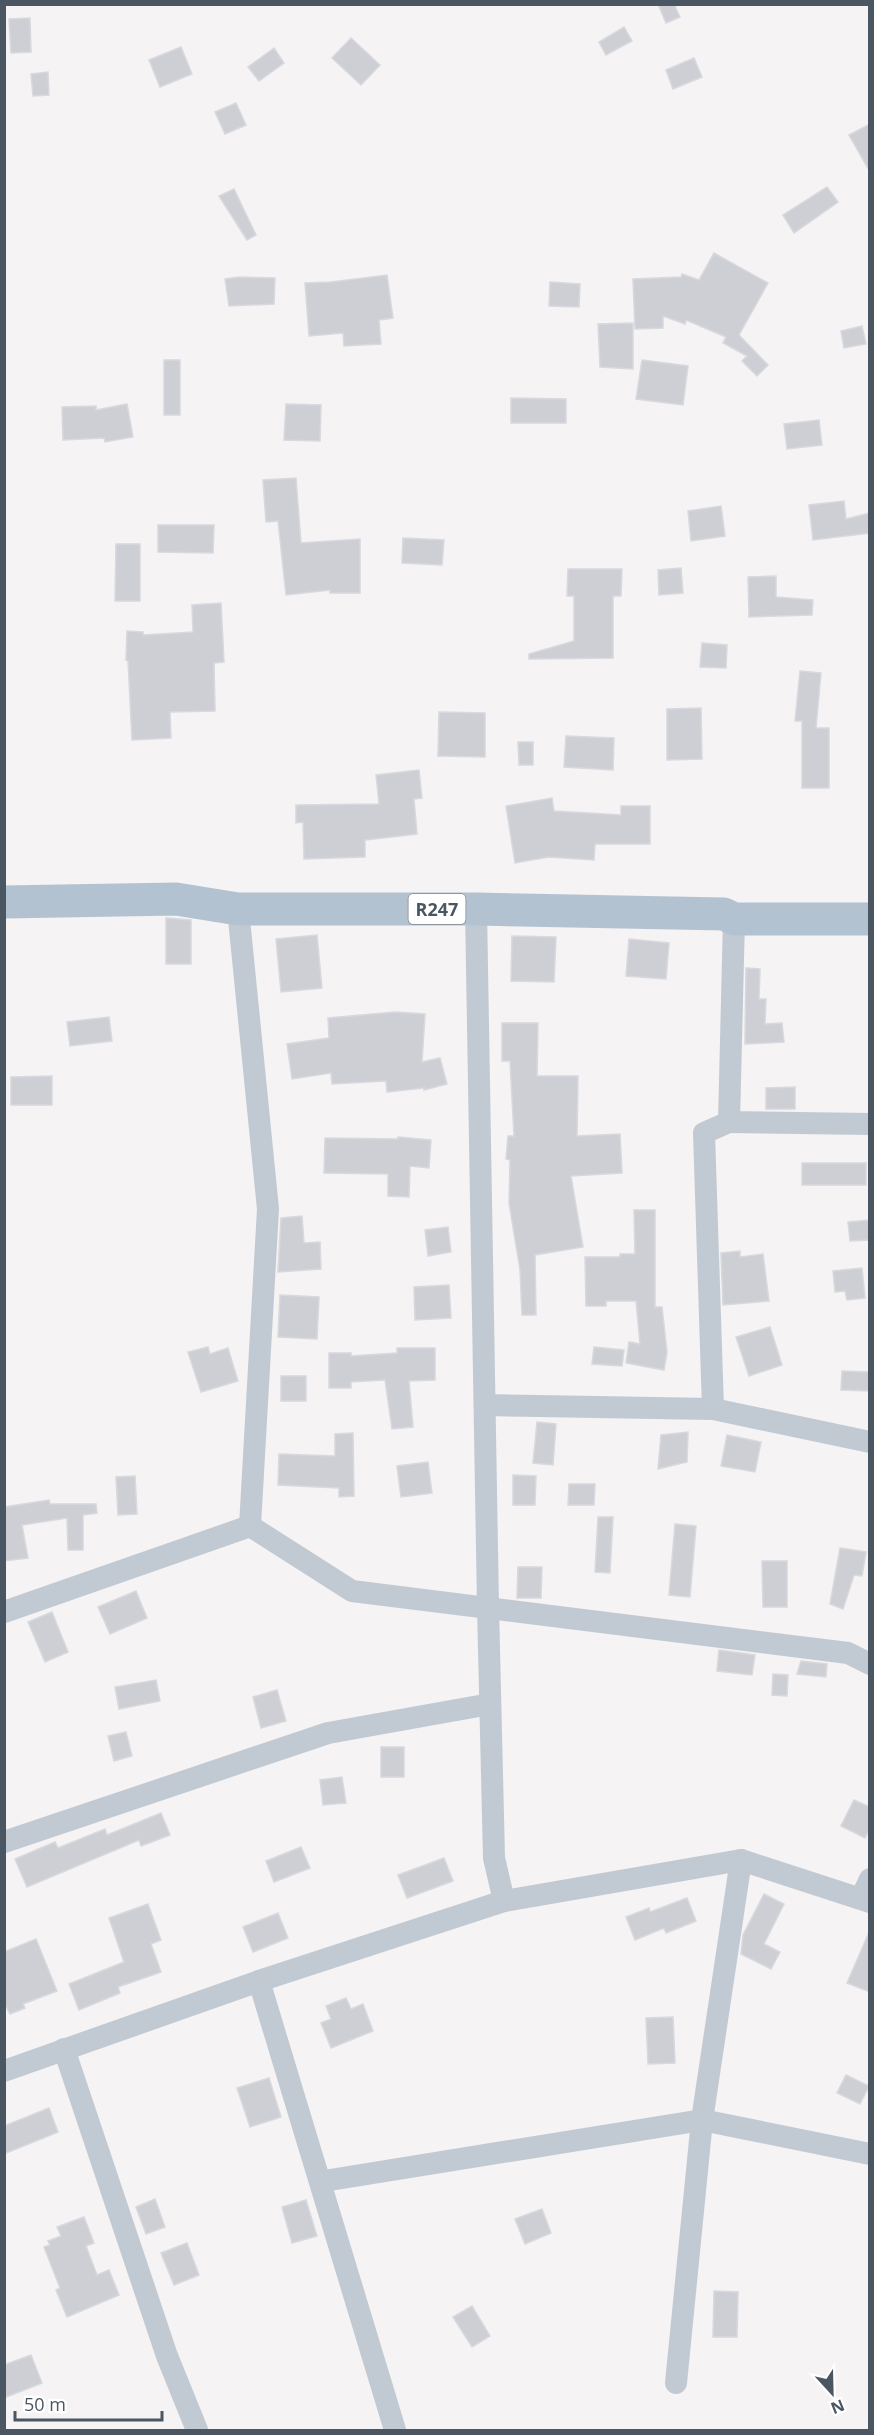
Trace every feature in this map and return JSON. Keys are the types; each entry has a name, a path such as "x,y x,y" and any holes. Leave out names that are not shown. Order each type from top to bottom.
{"main road":[{"name":"R247","path":"4,902 176,899 238,909 476,909 724,914 734,919 870,918"}],"street":[{"path":"238,909 268,1209 250,1526"},
{"path":"476,909 494,1858 504,1901"},
{"path":"729,1122 734,919"},
{"path":"713,1409 704,1133 729,1122 870,1124"},
{"path":"484,1405 713,1409 870,1442"},
{"path":"250,1526 352,1591 848,1653 870,1664"},
{"path":"4,1612 250,1526"},
{"path":"4,1842 328,1733 490,1704"},
{"path":"676,2383 702,2120 741,1860"},
{"path":"4,2070 260,1981 504,1901 741,1860 867,1893"},
{"path":"260,1981 395,2430"},
{"path":"64,2049 167,2356 197,2430"},
{"path":"330,2180 702,2120 870,2154"}],"building":[{"path":"658,4 674,4 680,17 666,23"},
{"path":"30,18 31,52 11,53 9,19"},
{"path":"624,27 632,41 606,55 599,42"},
{"path":"351,38 380,65 361,85 332,58"},
{"path":"181,47 192,74 160,87 149,60"},
{"path":"274,48 284,63 259,81 248,67"},
{"path":"694,58 702,77 673,89 666,70"},
{"path":"48,72 49,95 33,96 31,74"},
{"path":"236,103 246,125 225,134 215,112"},
{"path":"870,124 870,172 849,135"},
{"path":"827,187 838,202 794,233 783,215"},
{"path":"234,189 256,235 247,240 219,196"},
{"path":"714,253 768,283 739,335 768,365 757,376 742,361 747,356 723,343 726,337 686,320 685,324 663,316 663,328 635,329 633,279 681,277 682,274 699,280"},
{"path":"387,275 393,318 379,320 381,344 344,346 343,333 309,336 305,283"},
{"path":"275,278 274,304 229,306 225,279"},
{"path":"550,282 580,284 579,307 549,306"},
{"path":"633,323 633,369 600,367 598,324"},
{"path":"862,326 866,344 844,348 841,331"},
{"path":"164,360 180,360 180,415 164,415"},
{"path":"642,360 688,366 683,405 636,399"},
{"path":"511,398 566,399 566,423 511,423"},
{"path":"127,404 133,437 105,442 104,438 63,440 62,407 96,406 96,410"},
{"path":"286,404 321,405 320,441 284,440"},
{"path":"819,420 822,445 787,449 784,424"},
{"path":"296,478 301,543 360,539 360,593 330,593 330,590 286,595 278,521 266,522 263,480"},
{"path":"844,501 846,519 870,513 870,533 813,540 809,505"},
{"path":"721,506 725,536 691,541 688,511"},
{"path":"158,525 214,525 213,553 158,552"},
{"path":"403,538 444,540 442,565 402,563"},
{"path":"116,544 140,544 140,601 115,601"},
{"path":"681,568 683,593 659,595 658,570"},
{"path":"568,569 622,569 621,596 613,596 613,658 529,659 529,654 574,641 574,596 567,596"},
{"path":"776,576 776,597 813,600 812,615 749,617 748,577"},
{"path":"221,603 224,662 214,663 215,711 170,712 171,738 132,740 128,661 126,660 127,631 143,632 143,635 193,632 192,605"},
{"path":"702,643 727,645 726,668 700,667"},
{"path":"800,671 821,673 816,728 829,728 829,788 802,788 802,721 795,721"},
{"path":"701,708 702,759 667,760 667,709"},
{"path":"439,712 485,713 485,757 438,756"},
{"path":"566,736 614,738 613,770 564,767"},
{"path":"518,742 533,742 533,765 519,765"},
{"path":"419,770 422,798 414,799 417,834 365,840 365,857 304,859 303,822 296,823 296,805 379,804 376,775"},
{"path":"552,798 554,811 621,815 621,806 650,806 650,844 595,844 594,860 549,857 515,863 506,806"},
{"path":"166,918 191,920 191,964 166,964"},
{"path":"317,935 322,988 281,992 276,939"},
{"path":"512,936 556,937 554,982 511,981"},
{"path":"629,939 669,943 666,979 626,976"},
{"path":"746,968 760,969 759,999 766,999 765,1024 782,1023 784,1042 745,1044"},
{"path":"395,1012 425,1014 422,1062 440,1058 447,1084 424,1090 424,1088 387,1092 386,1081 332,1084 331,1073 292,1079 287,1044 329,1038 328,1018"},
{"path":"109,1017 112,1041 70,1046 67,1022"},
{"path":"502,1023 538,1023 537,1076 578,1076 577,1136 620,1134 622,1173 571,1176 583,1247 535,1255 536,1315 522,1315 520,1270 509,1203 510,1160 506,1159 508,1136 514,1136 510,1061 502,1061"},
{"path":"52,1076 52,1105 11,1105 11,1077"},
{"path":"795,1087 795,1109 766,1109 766,1088"},
{"path":"398,1137 431,1140 429,1168 410,1166 409,1197 388,1196 388,1174 324,1173 325,1138 398,1139"},
{"path":"802,1163 866,1163 866,1185 802,1185"},
{"path":"634,1210 655,1210 655,1307 662,1307 667,1352 664,1370 626,1363 629,1342 640,1344 636,1301 606,1301 606,1306 586,1306 585,1257 620,1257 620,1254 635,1254"},
{"path":"302,1216 304,1243 320,1242 321,1269 278,1272 281,1218"},
{"path":"870,1220 870,1240 850,1241 848,1222"},
{"path":"448,1227 451,1252 428,1256 425,1230"},
{"path":"740,1251 740,1257 763,1254 769,1301 723,1305 721,1253"},
{"path":"862,1268 865,1298 847,1300 845,1291 835,1292 833,1271"},
{"path":"449,1285 451,1318 415,1320 414,1287"},
{"path":"280,1295 319,1297 317,1339 278,1337"},
{"path":"770,1327 782,1365 749,1376 736,1337"},
{"path":"208,1347 210,1354 228,1348 238,1381 201,1392 188,1352"},
{"path":"594,1347 624,1350 622,1366 592,1364"},
{"path":"397,1348 435,1348 435,1380 409,1381 413,1427 392,1429 385,1380 351,1382 351,1388 329,1388 329,1353 351,1353 351,1356 397,1353"},
{"path":"842,1371 870,1372 870,1391 841,1390"},
{"path":"281,1376 306,1376 306,1401 281,1401"},
{"path":"537,1422 556,1424 553,1465 533,1463"},
{"path":"688,1432 687,1462 658,1469 661,1435"},
{"path":"353,1433 354,1496 339,1497 339,1488 278,1485 279,1454 335,1456 335,1434"},
{"path":"727,1435 761,1442 755,1472 721,1466"},
{"path":"428,1462 432,1493 401,1497 397,1466"},
{"path":"513,1475 536,1476 535,1505 513,1505"},
{"path":"135,1476 137,1514 118,1515 116,1477"},
{"path":"569,1484 595,1484 594,1505 568,1505"},
{"path":"49,1500 50,1504 96,1504 97,1513 83,1515 83,1550 68,1550 67,1518 22,1525 28,1558 4,1561 4,1507"},
{"path":"598,1517 613,1517 610,1573 595,1572"},
{"path":"675,1524 696,1526 690,1597 669,1595"},
{"path":"840,1548 866,1552 862,1576 854,1575 843,1609 830,1604"},
{"path":"762,1561 787,1561 787,1607 763,1607"},
{"path":"518,1567 542,1567 541,1598 517,1598"},
{"path":"136,1591 147,1618 110,1634 98,1607"},
{"path":"52,1612 68,1652 45,1662 28,1622"},
{"path":"719,1650 755,1655 752,1675 717,1671"},
{"path":"801,1661 827,1664 826,1677 797,1674"},
{"path":"773,1674 788,1675 787,1696 772,1695"},
{"path":"156,1680 160,1701 119,1709 115,1687"},
{"path":"277,1690 286,1721 261,1728 253,1697"},
{"path":"126,1732 132,1756 114,1761 108,1736"},
{"path":"381,1747 404,1747 404,1777 381,1777"},
{"path":"342,1777 346,1803 323,1805 320,1780"},
{"path":"854,1800 870,1807 870,1828 865,1838 841,1826"},
{"path":"161,1813 170,1835 141,1846 139,1840 27,1887 15,1859 55,1842 58,1848 105,1829 107,1835"},
{"path":"301,1847 310,1868 274,1882 266,1861"},
{"path":"444,1858 453,1881 407,1898 398,1875"},
{"path":"764,1894 784,1904 764,1944 780,1952 771,1969 741,1954 743,1935"},
{"path":"687,1898 696,1921 666,1933 664,1928 635,1940 626,1917 649,1908 650,1912"},
{"path":"148,1904 161,1940 151,1944 161,1972 118,1987 120,1993 79,2010 69,1984 124,1962 109,1918"},
{"path":"278,1913 288,1938 253,1952 243,1927"},
{"path":"870,1930 870,1992 847,1983"},
{"path":"36,1939 57,1991 23,2004 25,2008 10,2014 4,2002 4,1952"},
{"path":"346,1998 351,2009 363,2004 373,2031 331,2048 321,2023 331,2019 326,2006"},
{"path":"673,2017 675,2063 648,2064 646,2018"},
{"path":"846,2075 869,2086 860,2104 837,2093"},
{"path":"269,2078 281,2117 250,2127 237,2088"},
{"path":"49,2108 58,2132 4,2154 4,2126"},
{"path":"155,2199 165,2227 146,2234 136,2207"},
{"path":"306,2200 317,2236 292,2243 282,2207"},
{"path":"542,2209 551,2233 525,2244 515,2219"},
{"path":"84,2217 94,2243 86,2246 97,2275 109,2270 119,2295 67,2317 56,2290 60,2288 44,2247 50,2245 48,2241 61,2236 57,2227"},
{"path":"187,2243 199,2275 174,2285 161,2253"},
{"path":"714,2291 738,2292 737,2337 713,2337"},
{"path":"472,2306 490,2336 472,2347 453,2317"},
{"path":"31,2355 42,2383 4,2398 4,2365"}]}
